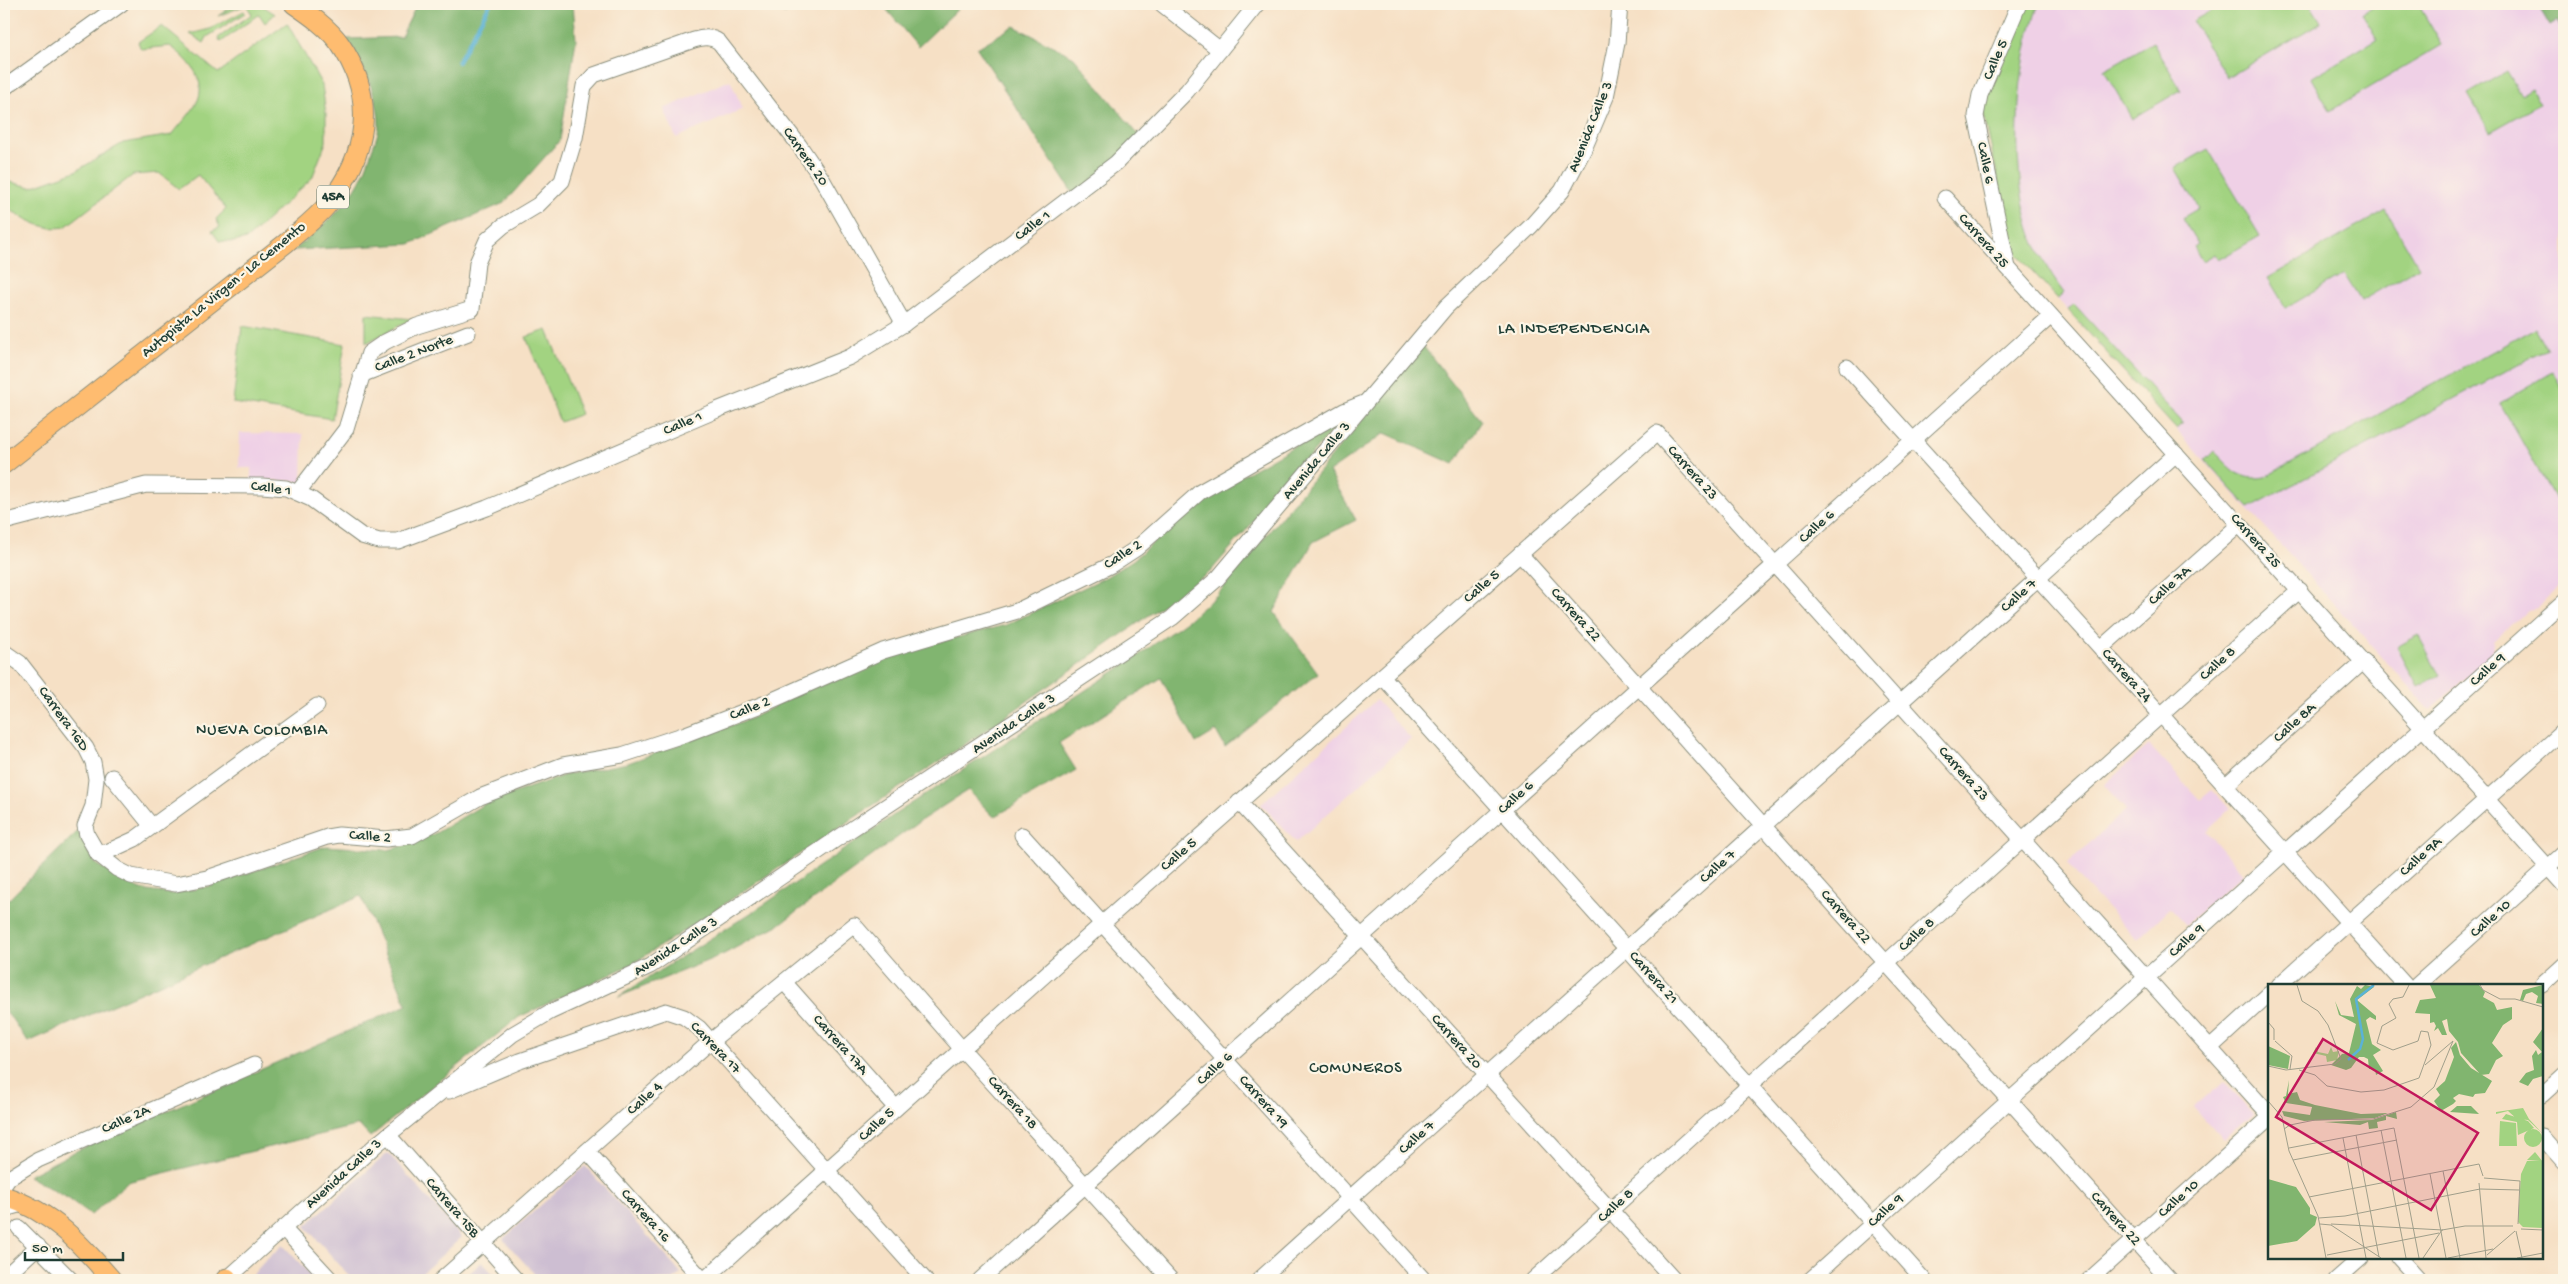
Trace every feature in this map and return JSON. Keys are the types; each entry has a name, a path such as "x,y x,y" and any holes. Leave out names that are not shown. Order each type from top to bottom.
{"main road":[{"name":"Autopista La Virgen - La Cemento","path":"4,464 286,243 326,206 344,181 358,153 364,126 364,100 355,71 339,42 311,16 294,4"},
{"path":"4,1196 13,1206 54,1222 76,1239 112,1280"}],"street":[{"path":"4,88 122,4"},
{"path":"1162,4 1220,50"},
{"name":"Calle 1","path":"4,522 146,485 262,486 298,492 325,508 362,536 379,541 398,541 487,508 717,410 850,357 904,324 1116,163 1187,91 1257,4"},
{"name":"Avenida Calle 3","path":"226,1280 388,1135 513,1034 550,1012 650,966 838,838 997,736 1184,610 1218,578 1446,307 1531,226 1558,196 1572,176 1606,97 1617,44 1620,4"},
{"name":"Calle 5","path":"1976,116 1980,95 2019,4"},
{"name":"Carrera 20","path":"361,374 369,353 385,342 417,326 472,309 477,263 486,240 503,226 538,205 562,181 575,138 584,86 594,75 672,46 703,37 715,38 719,42 799,144 904,324"},
{"name":"Calle 6","path":"1976,116 2008,269"},
{"name":"Carrera 25","path":"1945,198 2488,798 2564,885"},
{"name":"Calle 6","path":"980,1280 2051,316"},
{"name":"Calle 2 Norte","path":"361,374 468,334"},
{"name":"Carrera 24","path":"1847,367 2404,984"},
{"path":"298,492 346,429 361,374"},
{"name":"Calle 2","path":"98,854 131,876 176,884 207,878 327,836 339,835 386,839 412,836 480,797 563,765 622,755 686,734 766,704 883,652 1017,611 1126,556 1179,509 1213,484 1344,411 1365,403"},
{"name":"Calle 5","path":"704,1280 962,1048 1656,434"},
{"name":"Carrera 23","path":"1656,434 2268,1113"},
{"name":"Calle 7","path":"1259,1280 2176,454"},
{"name":"Calle 7A","path":"2101,648 2240,524"},
{"name":"Carrera 22","path":"1520,554 2170,1280"},
{"name":"Calle 8","path":"1533,1280 2300,590"},
{"name":"Calle 9","path":"1810,1280 2562,606"},
{"name":"Carrera 16D","path":"4,652 20,663 75,731 93,762 95,792 85,826 87,835 98,854"},
{"name":"Calle 8A","path":"2225,786 2364,661"},
{"name":"Carrera 21","path":"1382,676 1924,1280"},
{"path":"98,854 135,839 151,825 317,706"},
{"name":"Calle 9A","path":"2280,984 2564,730"},
{"path":"112,778 151,825"},
{"name":"Carrera 20","path":"1239,802 1674,1280"},
{"name":"Carrera 19","path":"1022,835 1424,1280"},
{"name":"Calle 10","path":"2418,984 2564,853"},
{"name":"Carrera 18","path":"854,925 1171,1280"},
{"name":"Calle 4","path":"441,1280 711,1041 854,925"},
{"path":"2543,984 2564,965"},
{"name":"Carrera 17A","path":"784,982 896,1108"},
{"path":"2210,1048 2268,995"},
{"name":"Carrera 17","path":"432,1099 520,1061 666,1010 684,1016 711,1041 925,1280"},
{"name":"Calle 2A","path":"4,1185 9,1178 38,1160 254,1064"},
{"path":"2543,1094 2564,1075"},
{"name":"Calle 10","path":"2089,1280 2268,1119"},
{"name":"Carrera 15B","path":"388,1135 516,1280"},
{"path":"2543,1138 2564,1162"},
{"name":"Carrera 16","path":"587,1151 704,1280"},
{"path":"19,1228 72,1280"},
{"path":"284,1228 331,1280"},
{"path":"4,1278 38,1246"},
{"path":"2336,1280 2360,1259"},
{"path":"2400,1259 2419,1280"}],"shaded area":[{"path":"2025,4 2564,4 2564,583 2537,608 2528,610 2494,641 2493,655 2430,710 2014,251 2000,65"},
{"path":"730,80 743,109 676,138 664,109"},
{"path":"240,433 303,434 302,484 296,481 251,480 251,468 239,468"},
{"path":"1376,700 1411,739 1296,842 1261,804"},
{"path":"2149,745 2200,800 2212,790 2230,809 2206,831 2243,874 2186,925 2170,908 2137,940 2067,864 2126,810 2104,785"},
{"path":"2224,1081 2253,1114 2223,1140 2194,1107"},
{"path":"388,1153 462,1237 414,1280 353,1280 305,1226"},
{"path":"585,1166 681,1273 673,1280 540,1280 503,1239"},
{"path":"283,1245 315,1280 248,1280 263,1263"},
{"path":"482,1262 499,1280 462,1280"}],"green space":[{"path":"235,4 260,4 275,14 265,23 259,14 221,42 218,38 252,14 246,5 218,16"},
{"path":"417,4 573,4 576,40 560,140 504,203 410,244 294,250 332,217 351,195 366,167 378,134 379,124 376,101 363,69 347,39 401,37"},
{"path":"776,4 806,4 784,14"},
{"path":"882,4 963,4 918,47"},
{"path":"2025,4 2039,4 2031,28 2021,84 2018,114 2019,173 2023,201 2035,244 2064,293 2058,299 2014,251 1982,106"},
{"path":"2223,4 2310,4 2321,22 2227,78 2193,21"},
{"path":"2377,4 2418,4 2442,45 2330,111 2311,78 2377,39 2362,13"},
{"path":"2537,4 2564,4 2564,32 2558,21 2550,26"},
{"path":"244,11 245,13 207,37 204,43 190,34 210,29"},
{"path":"287,23 322,85 326,114 326,142 312,178 247,239 233,242 219,241 212,231 220,227 216,219 226,209 198,175 179,189 159,173 133,175 65,227 42,226 8,209 4,212 4,175 6,181 31,187 76,171 123,143 172,135 190,113 198,100 200,84 188,62 170,46 141,49 138,42 162,26 218,73"},
{"path":"1014,26 1074,57 1141,138 1074,195 977,48"},
{"path":"2153,42 2181,90 2132,119 2104,70"},
{"path":"2507,71 2521,95 2531,89 2540,104 2490,132 2468,94"},
{"path":"2208,149 2260,236 2218,260 2214,254 2202,261 2194,247 2198,244 2182,218 2199,208 2175,168"},
{"path":"2386,210 2419,267 2361,301 2344,274 2286,308 2268,278"},
{"path":"2074,304 2183,423 2176,429 2068,310"},
{"path":"366,314 412,319 366,343"},
{"path":"242,326 345,344 332,419 233,403"},
{"path":"2535,328 2547,349 2249,508 2205,460 2214,451 2236,472 2249,477 2265,477"},
{"path":"547,330 581,414 560,422 526,337"},
{"path":"1423,346 1482,421 1454,464 1385,433 1329,472 1356,520 1313,542 1274,612 1318,673 1225,747 1216,731 1196,743 1161,678 1059,743 1076,770 994,817 968,790 917,823 780,924 724,954 618,997 765,904 897,813 1135,658 1188,620 1217,595"},
{"path":"2553,372 2564,392 2564,515 2500,403"},
{"path":"1342,419 1210,572 985,731 685,930 632,964 519,1017 370,1137 359,1125 127,1182 91,1215 69,1199 28,1176 74,1152 407,1005 361,896 28,1042 4,1008 4,904 78,831 95,863 128,884 147,891 172,894 211,886 326,846 388,850 406,845 436,833 486,803 568,774 628,763 752,718 800,693 867,666 924,646 1006,625 1106,577 1133,560 1194,506 1215,491"},
{"path":"2418,635 2440,675 2418,687 2397,647"}],"waterway":[{"path":"458,62 490,4"}],"district":[{"name":"LA INDEPENDENCIA","path":"1574,330"},
{"name":"NUEVA COLOMBIA","path":"262,731"},
{"name":"COMUNEROS","path":"1356,1069"}]}
